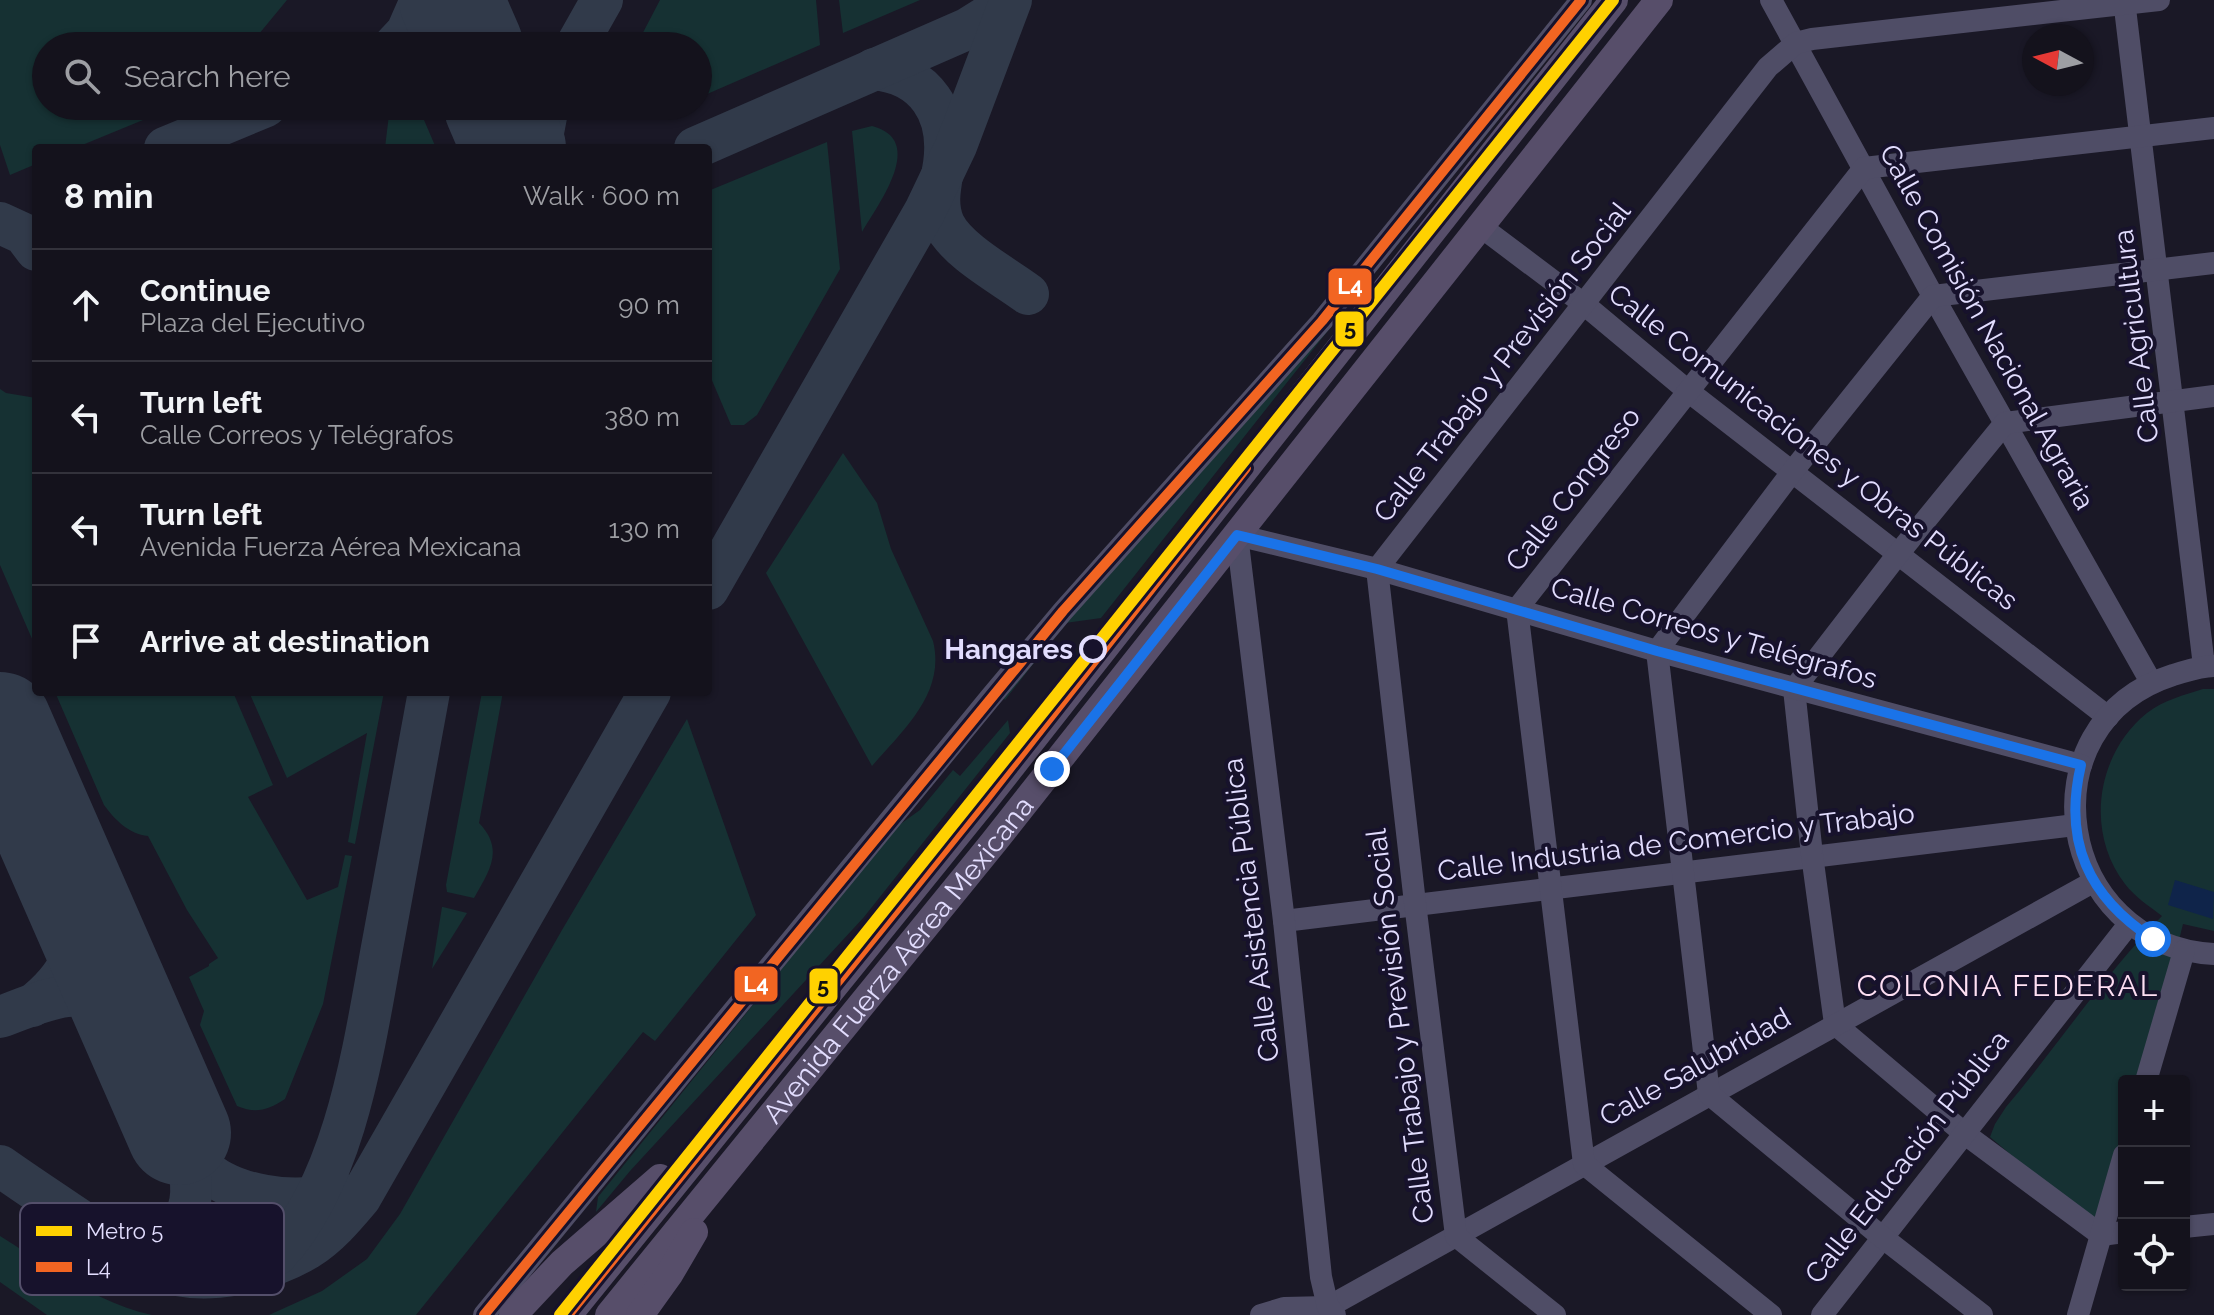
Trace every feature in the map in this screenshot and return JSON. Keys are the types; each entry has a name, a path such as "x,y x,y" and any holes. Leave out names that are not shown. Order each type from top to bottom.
{"main road":[{"name":"Avenida Fuerza Aérea Mexicana","path":"568,1315 984,801 1614,0"},
{"name":"Avenida Fuerza Aérea Mexicana","path":"609,1315 984,855 1659,0"},
{"path":"513,1315 562,1263 632,1205 755,1085"},
{"path":"640,1315 670,1273 731,1166"}],"street":[{"path":"484,1315 1008,676 1322,321 1581,0"},
{"name":"Calle Comisión Nacional Agraria","path":"1771,0 1933,296 2151,682"},
{"path":"1796,43 2159,0"},
{"name":"Calle Agricultura","path":"2125,2 2209,666"},
{"name":"Calle Trabajo y Previsión Social","path":"1555,1315 1456,1236 1377,569 1768,67 1796,43"},
{"path":"1864,168 2214,128"},
{"name":"Calle Congreso","path":"1584,1164 1517,609 1864,168"},
{"name":"Calle Comunicaciones y Obras Públicas","path":"1480,226 1585,305 1688,391 2108,717"},
{"path":"1982,1315 1709,1094 1657,651 1792,472 1933,296 2214,263"},
{"path":"2118,1233 2101,1235 1965,1134 1835,1024 1794,689 1898,554 2005,423 2214,396"},
{"name":"Calle Correos y Telégrafos","path":"1237,535 1377,569 1657,651 2081,765"},
{"name":"Calle Asistencia Pública","path":"1237,535 1284,921 1321,1277 1321,1311"},
{"path":"2209,666 2151,682 2133,693 2108,717 2081,765 2075,795 2075,825 2084,864 2093,882 2129,924 2153,939 2184,951 2214,954"},
{"name":"Calle Industria de Comercio y Trabajo","path":"1284,921 2075,825"},
{"name":"Calle Salubridad","path":"1321,1311 2093,882"},
{"name":"Calle Educación Pública","path":"1822,1315 2129,924"},
{"path":"2148,1075 2184,951"},
{"path":"1584,1164 1771,1315"},
{"path":"2078,1315 2118,1176"},
{"path":"2190,1226 2214,1224"},
{"path":"1261,1315 1284,1308 1321,1311"}],"green space":[{"path":"0,0 287,0 261,32 32,32 32,120 143,120 85,144 32,144 32,166 10,175 0,145"},
{"path":"660,0 816,0 820,45 712,92 712,32 643,32"},
{"path":"839,0 920,0 843,33"},
{"path":"388,120 424,120 434,144 385,144"},
{"path":"872,126 888,133 896,144 897,158 887,189 862,232 852,131"},
{"path":"827,142 840,269 757,415 744,425 731,425 712,380 712,189"},
{"path":"1357,294 1101,618 1065,623 1005,700 998,691"},
{"path":"0,389 32,397 32,639 0,565"},
{"path":"843,453 877,503 891,549 933,641 935,660 928,694 919,710 872,766 766,573"},
{"path":"2203,689 2214,689 2214,931 2183,924 2145,1075 2118,1075 2118,1171 2105,1214 2088,1220 1990,1137 2006,1107 2121,962 2162,916 2129,889 2112,863 2104,841 2102,794 2116,750 2130,730 2147,713 2174,698"},
{"path":"57,696 235,696 273,785 248,797 307,900 338,887 345,855 352,856 323,1004 285,1099 279,1103 256,1110 237,1106 200,1025 204,1011 189,977 218,958 187,910 148,836 123,825 104,805"},
{"path":"251,696 383,696 355,844 348,842 367,733 287,778"},
{"path":"481,696 502,696 479,823 491,842 492,860 474,898 447,892"},
{"path":"687,719 756,915 655,1041 643,1032 416,1315 269,1315 322,1291 367,1259 400,1214"},
{"path":"1008,720 1010,733 864,917 630,1171 596,1212 598,1197 781,970 841,884 878,840 920,810 953,770 960,776"},
{"path":"442,907 467,913 432,969"},
{"path":"0,1236 20,1249 20,1295 96,1295 152,1315 47,1315 0,1282"}],"water":[{"path":"2175,880 2214,892 2213,919 2168,905"}],"taxiway":[{"path":"407,32 421,0"},
{"path":"584,32 602,0"},
{"path":"704,144 967,29 996,11 1006,0"},
{"path":"712,582 925,211 956,146 1011,0"},
{"path":"459,19 469,32"},
{"path":"874,69 908,79 921,88 939,113 945,145 940,209 950,234 970,253 1028,294"},
{"path":"175,144 232,120"},
{"path":"509,120 523,144"},
{"path":"541,144 545,120"},
{"path":"0,223 24,234 32,245"},
{"path":"284,1245 301,1223 321,1187 350,1105 428,696"},
{"path":"284,1260 315,1244 360,1198 648,696"},
{"path":"32,1006 56,984 72,959 79,931 76,898"},
{"path":"0,1017 57,998 86,996 113,1009 143,1050"},
{"path":"179,1133 199,1165 228,1185 284,1198 337,1192"},
{"path":"182,1142 191,1187 190,1203"},
{"path":"0,1166 54,1203"}],"runway":[{"path":"451,0 465,32"},
{"path":"502,120 512,144"},
{"path":"0,724 179,1133"}],"metro line":[{"name":"5","path":"560,1315 1613,0"}],"transit line":[{"name":"L4","path":"484,1315 1063,611 1322,321 1581,0"},
{"name":"L4","path":"568,1315 984,801 1246,468"}],"place":[{"name":"Hangares","path":"1093,649"}],"district":[{"name":"COLONIA FEDERAL","path":"2008,985"}],"route":[{"path":"1052,769 1237,535 1377,569 1657,651 2081,765 2074,805 2084,864 2109,904 2129,924 2153,939"}]}
